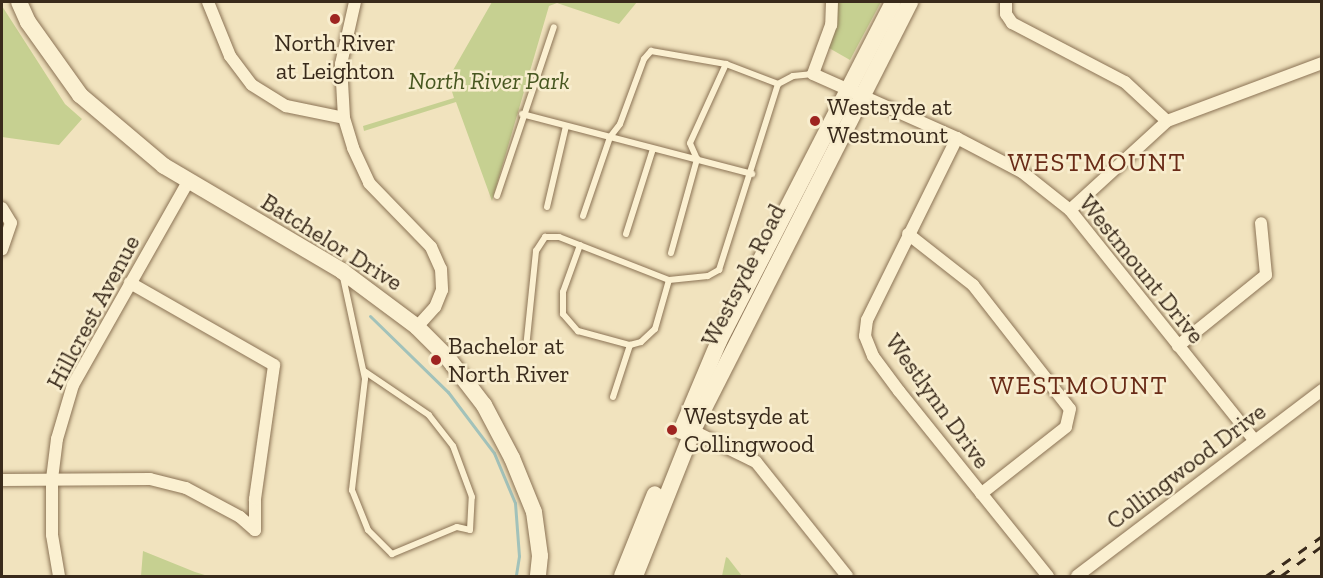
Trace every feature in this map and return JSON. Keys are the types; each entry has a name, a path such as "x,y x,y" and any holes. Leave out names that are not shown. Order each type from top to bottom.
{"main road":[{"name":"Batchelor Drive","path":"19,2 28,22 80,95 188,182 342,271 417,327 484,405 512,458 534,512 540,556 538,576"},
{"name":"Westsyde Road","path":"856,91 893,2"},
{"name":"Westsyde Road","path":"635,576 719,342 856,91 910,2"},
{"name":"Westsyde Road","path":"622,576 688,428"}],"street":[{"path":"208,2 230,56 252,85 286,106 344,118"},
{"path":"355,2 341,63 344,118 369,183 430,247 441,269 442,290 435,307 417,327"},
{"path":"813,74 831,25 832,2"},
{"path":"1006,2 1006,14 1012,23 1125,82 1167,121"},
{"path":"1070,210 1167,121 1322,63"},
{"name":"Westmount Drive","path":"813,74 856,91 957,138 1022,172 1070,210 1254,440"},
{"name":"Westlynn Drive","path":"957,138 867,320 865,336 873,356 899,391 1048,576"},
{"name":"Hillcrest Avenue","path":"59,576 52,535 52,479 57,439 74,385 188,182"},
{"path":"2,249 11,223 4,210"},
{"path":"1178,346 1266,275 1261,223"},
{"path":"908,234 973,285 1070,409 1066,427 981,494"},
{"path":"2,480 150,479 186,489 240,516 255,530 255,499 274,365 130,283"},
{"name":"Collingwood Drive","path":"1077,576 1322,390"},
{"path":"688,428 756,462 848,576"}],"lane":[{"path":"497,196 522,114 555,27"},
{"path":"583,216 610,137 620,124 644,59 651,51 726,64 778,84"},
{"path":"671,253 697,159 690,143 726,64"},
{"path":"526,348 536,251 545,237 559,237 669,280 708,276 719,270 752,174 778,84 793,76 813,74"},
{"path":"522,114 752,174"},
{"path":"547,207 566,126"},
{"path":"626,234 654,149"},
{"path":"580,245 563,292 563,314 578,331 630,345 641,342 655,329 669,280"},
{"path":"342,271 364,371 352,490 368,530 392,554 457,527 470,530 472,497 453,446 429,415 364,371"},
{"path":"613,398 630,345"}],"green space":[{"name":"North River Park","path":"492,2 637,2 619,24 557,3 549,6 492,201 456,102 364,131 363,126 454,98 448,79"},
{"path":"836,2 881,2 850,60 829,48"},
{"path":"2,6 65,104 82,119 59,145 2,137"},
{"path":"143,551 195,572 208,576 141,576"},
{"path":"726,557 728,558 742,576 722,576"}],"waterway":[{"path":"370,316 448,392 494,453 515,503 519,556 516,576"}],"railway":[{"path":"1266,576 1322,536"},
{"path":"1281,576 1322,546"}],"place":[{"name":"North River at Leighton","path":"335,19"},
{"name":"Westsyde at Westmount","path":"815,121"},
{"name":"Bachelor at North River","path":"436,360"},
{"name":"Westsyde at Collingwood","path":"672,430"}],"district":[{"name":"WESTMOUNT","path":"1097,163"},
{"name":"WESTMOUNT","path":"1079,386"}]}
